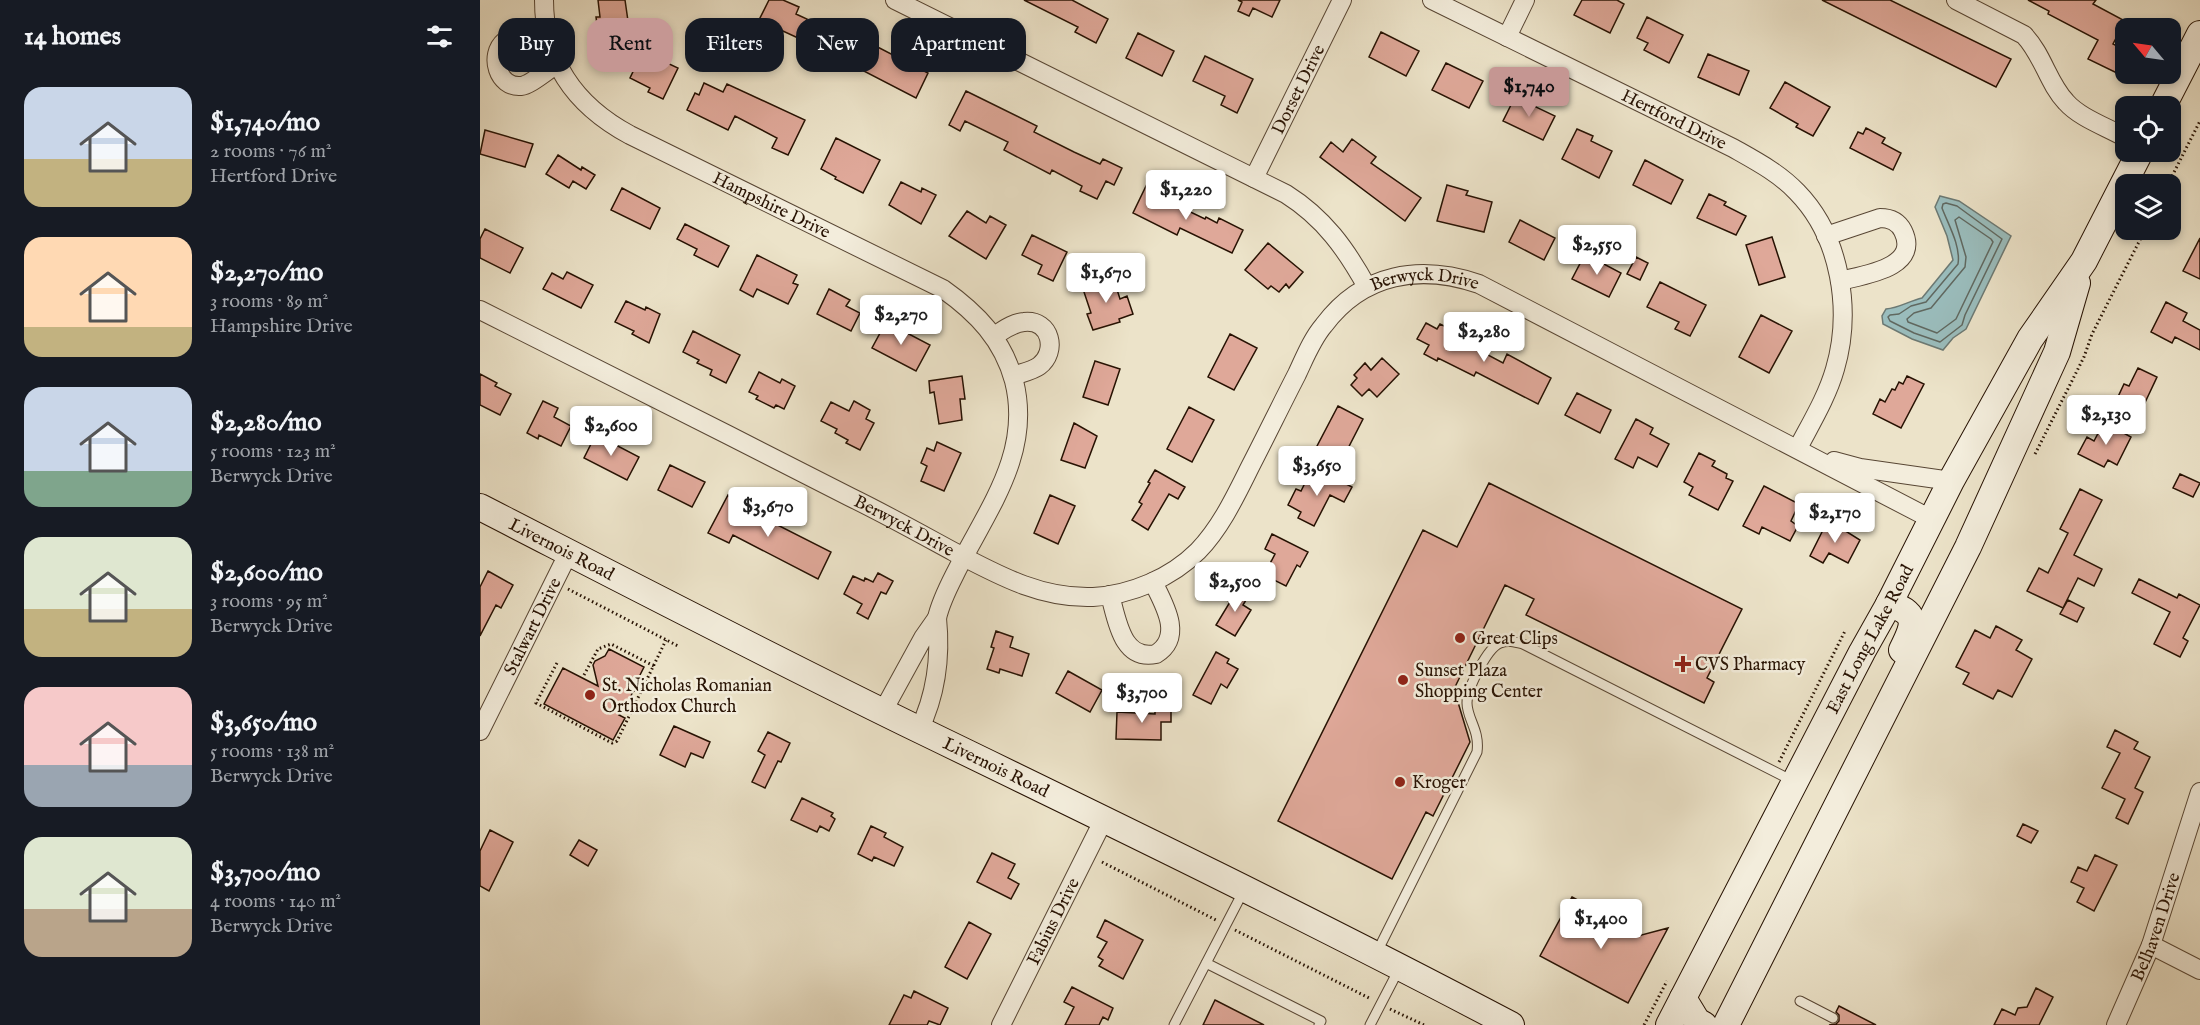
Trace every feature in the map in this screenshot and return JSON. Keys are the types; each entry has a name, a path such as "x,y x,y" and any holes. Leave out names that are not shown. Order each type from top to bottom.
{"main road":[{"path":"2168,96 2200,34"},
{"name":"East Long Lake Road","path":"1669,1025 1785,777 1889,604 1931,519 1984,421 2030,339 2084,261 2135,162"},
{"name":"East Long Lake Road","path":"1726,1025 1962,560 2057,352 2084,261"},
{"path":"1962,560 1956,553 1959,537 2006,434 2005,429 1997,422 1984,421"},
{"name":"Livernois Road","path":"480,507 919,730 1104,819 1511,1025"},
{"path":"1778,922 1784,883 1912,627 1912,617 1907,611 1889,604"},
{"path":"1683,998 1697,1021 1704,1025"}],"street":[{"name":"Hampshire Drive","path":"544,0 545,18"},
{"path":"895,0 1300,203 1326,226 1348,253 1367,287"},
{"name":"Dorset Drive","path":"1254,178 1342,0"},
{"name":"Hertford Drive","path":"1432,0 1758,163 1774,172 1810,207 1826,236 1834,257 1840,281 1843,313 1839,354 1806,453"},
{"path":"1507,37 1525,0"},
{"path":"1956,0 2024,36 2032,44 2066,103 2115,132"},
{"path":"498,51 496,66 498,71"},
{"path":"498,72 508,82 520,86 546,72"},
{"name":"Hampshire Drive","path":"562,72 584,103 616,127 935,285 967,306 994,336 1007,361 1019,412 1019,429 1011,463 946,592 937,618 923,638 883,711"},
{"path":"1826,236 1880,218 1895,221 1904,234 1905,249 1895,265 1840,281"},
{"name":"Berwyck Drive","path":"480,310 855,499 1019,585 1040,592 1072,597 1110,595 1153,582 1183,564 1197,552 1212,535 1224,516 1317,334 1335,311 1367,287 1389,278 1417,273 1449,276 1479,284 1931,519"},
{"path":"994,336 1011,325 1026,322 1041,327 1050,340 1051,350 1037,368 1012,376"},
{"name":"Berwyck Drive","path":"1806,453 1860,468 1951,481"},
{"name":"Stalwart Drive","path":"480,731 569,552"},
{"path":"1110,595 1127,646 1140,655 1156,654 1169,643 1171,626 1153,582"},
{"name":"Hampshire Drive","path":"919,730 931,703 938,665 940,645 937,618"},
{"name":"Belhaven Drive","path":"2116,1025 2151,945 2200,792"},
{"name":"Fabius Drive","path":"1001,1025 1104,819"},
{"path":"2151,945 2200,970"}],"lane":[{"path":"1375,955 1477,752 1479,742 1467,704 1471,688 1490,651 1499,643 1511,641 1522,644 1785,777"},
{"path":"1174,1025 1244,890"},
{"path":"1206,963 1323,1024"},
{"path":"1370,1025 1400,967"},
{"path":"1800,1001 1833,1018"}],"path":[{"path":"2173,174 2200,121"},
{"path":"561,586 678,646"},
{"path":"1785,777 1845,631"},
{"path":"557,663 536,703 612,743 617,741 666,640"},
{"path":"584,675 598,649 611,644 654,666"},
{"path":"1095,858 1212,918"},
{"path":"1238,931 1372,999"},
{"path":"1644,1025 1671,973"},
{"path":"1390,1008 1424,1025"}],"water":[{"path":"1940,196 1959,201 2011,236 1966,329 1953,338 1943,350 1912,339 1883,324 1882,316 1886,309 1922,298 1953,260 1947,236 1935,207"}],"building":[{"path":"598,0 625,0 628,18 596,17 600,17"},
{"path":"769,0 783,0 799,7 796,14 805,18 796,18 796,37 784,32 784,18 760,18"},
{"path":"1024,0 1072,0 1108,19 1096,43 1075,32 1078,27"},
{"path":"1238,0 1280,0 1272,17 1253,8 1249,16 1238,11 1242,2"},
{"path":"1582,0 1617,0 1624,4 1610,33 1574,15"},
{"path":"1822,0 1890,0 2011,59 1996,87"},
{"path":"2028,0 2096,0 2093,4 2119,18 2115,18 2113,44 2115,45 2115,72 2088,59 2098,40 2048,14 2049,11"},
{"path":"1647,17 1683,35 1669,63 1644,50 1648,43 1637,38"},
{"path":"1381,32 1419,51 1406,76 1369,57"},
{"path":"1138,33 1174,51 1162,76 1126,58"},
{"path":"879,48 891,54 891,72 928,73 916,98 866,72 879,72"},
{"path":"1708,54 1749,71 1739,95 1698,77"},
{"path":"1205,56 1253,79 1237,113 1221,105 1225,96 1193,81"},
{"path":"1446,63 1483,81 1469,108 1432,90"},
{"path":"673,66 678,68 663,99 648,92 650,88 630,78 633,72 673,72"},
{"path":"1785,82 1830,107 1813,136 1796,127 1798,124 1770,108"},
{"path":"704,83 723,92 727,84 805,120 788,155 772,148 777,138 735,116 728,130 687,110 695,93 699,95"},
{"path":"966,91 1037,126 1034,132 1074,152 1100,164 1103,159 1122,168 1114,185 1106,181 1097,199 1080,191 1082,186 1052,170 1050,174 1004,150 1008,142 965,121 960,131 949,125"},
{"path":"1515,97 1555,116 1543,140 1503,121"},
{"path":"1866,128 1885,138 1882,143 1901,153 1893,170 1850,148 1858,132 1863,134"},
{"path":"1577,129 1593,136 1591,141 1612,151 1599,178 1562,159"},
{"path":"485,130 533,144 525,167 480,154"},
{"path":"836,138 880,160 863,193 821,169"},
{"path":"1352,139 1376,157 1371,163 1421,198 1405,221 1320,157 1331,142 1343,152"},
{"path":"558,155 581,170 582,167 595,175 586,189 573,181 569,188 546,174"},
{"path":"1645,160 1683,180 1671,204 1633,185"},
{"path":"901,182 921,192 922,188 936,195 921,224 889,205"},
{"path":"1147,184 1160,190 1157,196 1205,219 1206,217 1217,223 1219,218 1243,230 1232,253 1180,228 1177,235 1133,213"},
{"path":"1447,185 1468,191 1466,195 1492,202 1484,232 1437,221"},
{"path":"622,188 660,208 650,229 611,210"},
{"path":"1709,194 1726,202 1724,205 1746,216 1736,235 1697,218"},
{"path":"967,211 986,223 990,216 1006,225 986,259 949,236"},
{"path":"1520,220 1555,238 1544,260 1509,242"},
{"path":"685,224 729,246 718,267 694,255 697,249 677,239"},
{"path":"485,229 523,248 510,273 480,258 480,239"},
{"path":"1032,235 1067,252 1053,281 1038,274 1042,265 1022,255"},
{"path":"1772,237 1785,277 1759,285 1746,245"},
{"path":"2200,238 2200,279 2183,271"},
{"path":"1268,243 1303,272 1289,288 1286,284 1279,292 1271,286 1268,289 1245,270"},
{"path":"1585,254 1621,273 1609,297 1572,279"},
{"path":"757,255 797,275 793,283 798,285 788,304 757,289 753,297 740,290"},
{"path":"1636,257 1648,263 1640,280 1627,274"},
{"path":"567,272 593,285 581,308 543,289 552,273 563,279"},
{"path":"1114,280 1120,299 1127,296 1133,314 1119,319 1120,322 1093,330 1087,314 1091,313 1082,286 1097,281 1099,285"},
{"path":"1660,282 1706,305 1690,336 1675,329 1679,322 1647,307"},
{"path":"829,289 850,300 846,306 860,313 851,331 817,314"},
{"path":"626,301 660,314 649,343 632,334 634,331 615,322"},
{"path":"2166,302 2187,313 2183,321 2200,330 2200,350 2175,337 2172,343 2151,332"},
{"path":"1761,315 1792,331 1769,373 1739,357"},
{"path":"886,322 930,345 916,371 872,348"},
{"path":"1426,323 1437,329 1440,324 1457,332 1454,337 1503,363 1507,354 1551,378 1538,404 1476,372 1474,376 1438,358 1437,361 1424,354 1429,345 1417,339"},
{"path":"693,331 740,355 726,383 710,375 712,370 697,363 699,360 683,352"},
{"path":"1230,334 1257,348 1234,390 1208,377"},
{"path":"1382,358 1399,374 1377,397 1369,389 1362,396 1351,385 1357,378 1354,375 1365,363 1371,370"},
{"path":"1095,361 1120,369 1108,405 1083,397"},
{"path":"2138,368 2157,377 2141,411 2117,399 2124,384 2129,386"},
{"path":"759,372 780,383 782,379 795,386 784,409 776,405 774,408 756,399 758,396 749,392"},
{"path":"480,374 497,383 495,386 511,394 500,415 480,405"},
{"path":"962,376 965,399 960,399 962,420 939,424 934,392 930,393 929,381"},
{"path":"1907,376 1924,384 1901,428 1873,414 1880,399 1885,402 1892,389 1895,390 1899,382 1903,384"},
{"path":"1577,393 1611,410 1600,433 1565,415"},
{"path":"543,401 558,408 554,417 571,426 561,446 539,435 538,439 527,433"},
{"path":"854,401 870,410 866,419 874,423 860,450 846,443 848,440 835,433 837,429 821,421 831,402 849,411"},
{"path":"1338,406 1363,419 1341,462 1316,448"},
{"path":"1189,407 1214,420 1192,462 1167,449"},
{"path":"1636,419 1653,428 1650,434 1669,444 1657,467 1638,457 1633,468 1615,459"},
{"path":"2104,422 2131,437 2117,465 2108,460 2104,467 2078,454 2087,437 2094,441"},
{"path":"1074,423 1097,436 1085,468 1061,460"},
{"path":"597,432 612,439 610,442 639,457 627,480 584,458"},
{"path":"937,442 961,453 944,491 921,481 927,466 921,463 927,448 934,451"},
{"path":"1699,453 1715,461 1712,466 1727,474 1726,478 1733,481 1718,510 1689,495 1693,487 1684,482"},
{"path":"670,465 705,482 692,507 658,490"},
{"path":"1155,470 1185,487 1178,499 1169,494 1148,530 1132,520 1142,504 1139,502"},
{"path":"1310,473 1328,482 1331,476 1352,487 1344,502 1330,495 1314,526 1298,518 1301,512 1288,505 1296,489 1301,491"},
{"path":"2180,474 2200,483 2193,497 2173,488"},
{"name":"Sunset Plaza Shopping Center","path":"1489,483 1742,609 1707,678 1714,682 1704,703 1526,615 1534,599 1505,585 1454,689 1470,742 1433,816 1426,812 1392,879 1278,821 1423,530 1457,547"},
{"path":"1764,486 1799,504 1791,521 1798,526 1790,541 1762,527 1759,534 1743,526"},
{"path":"2080,489 2102,500 2074,555 2102,569 2094,586 2078,578 2063,608 2027,591 2039,568 2048,573 2068,533 2060,529"},
{"path":"728,495 748,505 746,509 831,552 818,579 733,535 729,543 708,533"},
{"path":"1050,495 1075,506 1058,544 1034,533"},
{"path":"1828,520 1860,540 1848,563 1829,553 1823,563 1810,556"},
{"path":"1272,534 1308,552 1300,567 1297,565 1286,586 1264,575 1275,554 1265,549"},
{"path":"488,571 513,585 501,608 496,605 480,636 480,587"},
{"path":"878,573 893,581 886,594 881,592 868,619 857,613 862,604 844,594 853,576 873,582"},
{"path":"2139,579 2177,598 2179,594 2200,605 2183,638 2188,641 2180,657 2154,644 2170,612 2132,593"},
{"path":"1235,587 1249,595 1243,605 1251,610 1235,636 1216,625 1230,602 1227,600"},
{"path":"2068,600 2084,608 2077,622 2060,614"},
{"path":"1996,626 2022,640 2016,650 2032,659 2012,697 1998,690 1993,699 1963,684 1969,673 1956,667 1975,630 1990,638"},
{"path":"996,631 1013,637 1010,647 1029,654 1022,676 1000,669 999,673 987,669 994,648 991,647"},
{"name":"St. Nicholas Romanian Orthodox Church","path":"609,649 644,667 639,677 641,688 632,692 630,704 619,715 625,718 613,740 544,704 563,668 598,686 593,665 595,661 605,656"},
{"path":"1216,652 1229,659 1227,663 1238,669 1227,688 1221,684 1211,704 1193,695"},
{"path":"1068,671 1102,690 1090,712 1056,693"},
{"path":"1155,706 1171,706 1171,722 1161,722 1161,740 1116,739 1117,712 1155,714"},
{"path":"674,726 710,742 703,758 691,753 685,767 660,755"},
{"path":"2115,730 2138,742 2134,749 2150,757 2135,788 2143,792 2128,824 2116,818 2125,799 2102,788 2120,753 2107,747"},
{"path":"768,732 790,743 765,788 752,782 765,755 758,751"},
{"path":"802,798 833,813 831,816 835,819 829,831 820,826 817,832 791,820"},
{"path":"2023,824 2038,831 2031,843 2017,836"},
{"path":"871,826 886,833 884,837 903,847 894,866 874,857 872,861 858,854"},
{"path":"490,830 513,842 489,891 480,886 480,851"},
{"path":"579,840 597,850 588,866 570,855"},
{"path":"992,853 1015,864 1008,878 1019,884 1011,899 977,882"},
{"path":"2095,855 2117,865 2094,911 2077,902 2084,888 2071,882 2078,867 2087,871"},
{"path":"1572,897 1625,926 1631,925 1638,936 1668,928 1628,1003 1540,956"},
{"path":"1105,920 1143,940 1123,979 1099,966 1103,960 1098,957 1107,942 1097,937"},
{"path":"969,922 991,934 967,979 945,967"},
{"path":"1072,987 1113,1008 1108,1020 1103,1017 1099,1025 1065,1025 1074,1007 1064,1002"},
{"path":"2036,988 2053,997 2039,1025 1994,1025 2002,1009 2015,1015 2018,1008 2027,1007"},
{"path":"914,991 948,1008 940,1025 929,1021 927,1025 889,1025 904,995 911,998"},
{"path":"1215,1000 1264,1025 1203,1025"},
{"path":"1839,1006 1876,1025 1829,1025 1839,1021 1839,1015 1836,1012"}],"place":[{"name":"Great Clips","path":"1460,638"},
{"name":"CVS Pharmacy","path":"1683,664"},
{"name":"Sunset Plaza Shopping Center","path":"1403,680"},
{"name":"St. Nicholas Romanian Orthodox Church","path":"590,695"},
{"name":"Kroger","path":"1400,782"}]}
